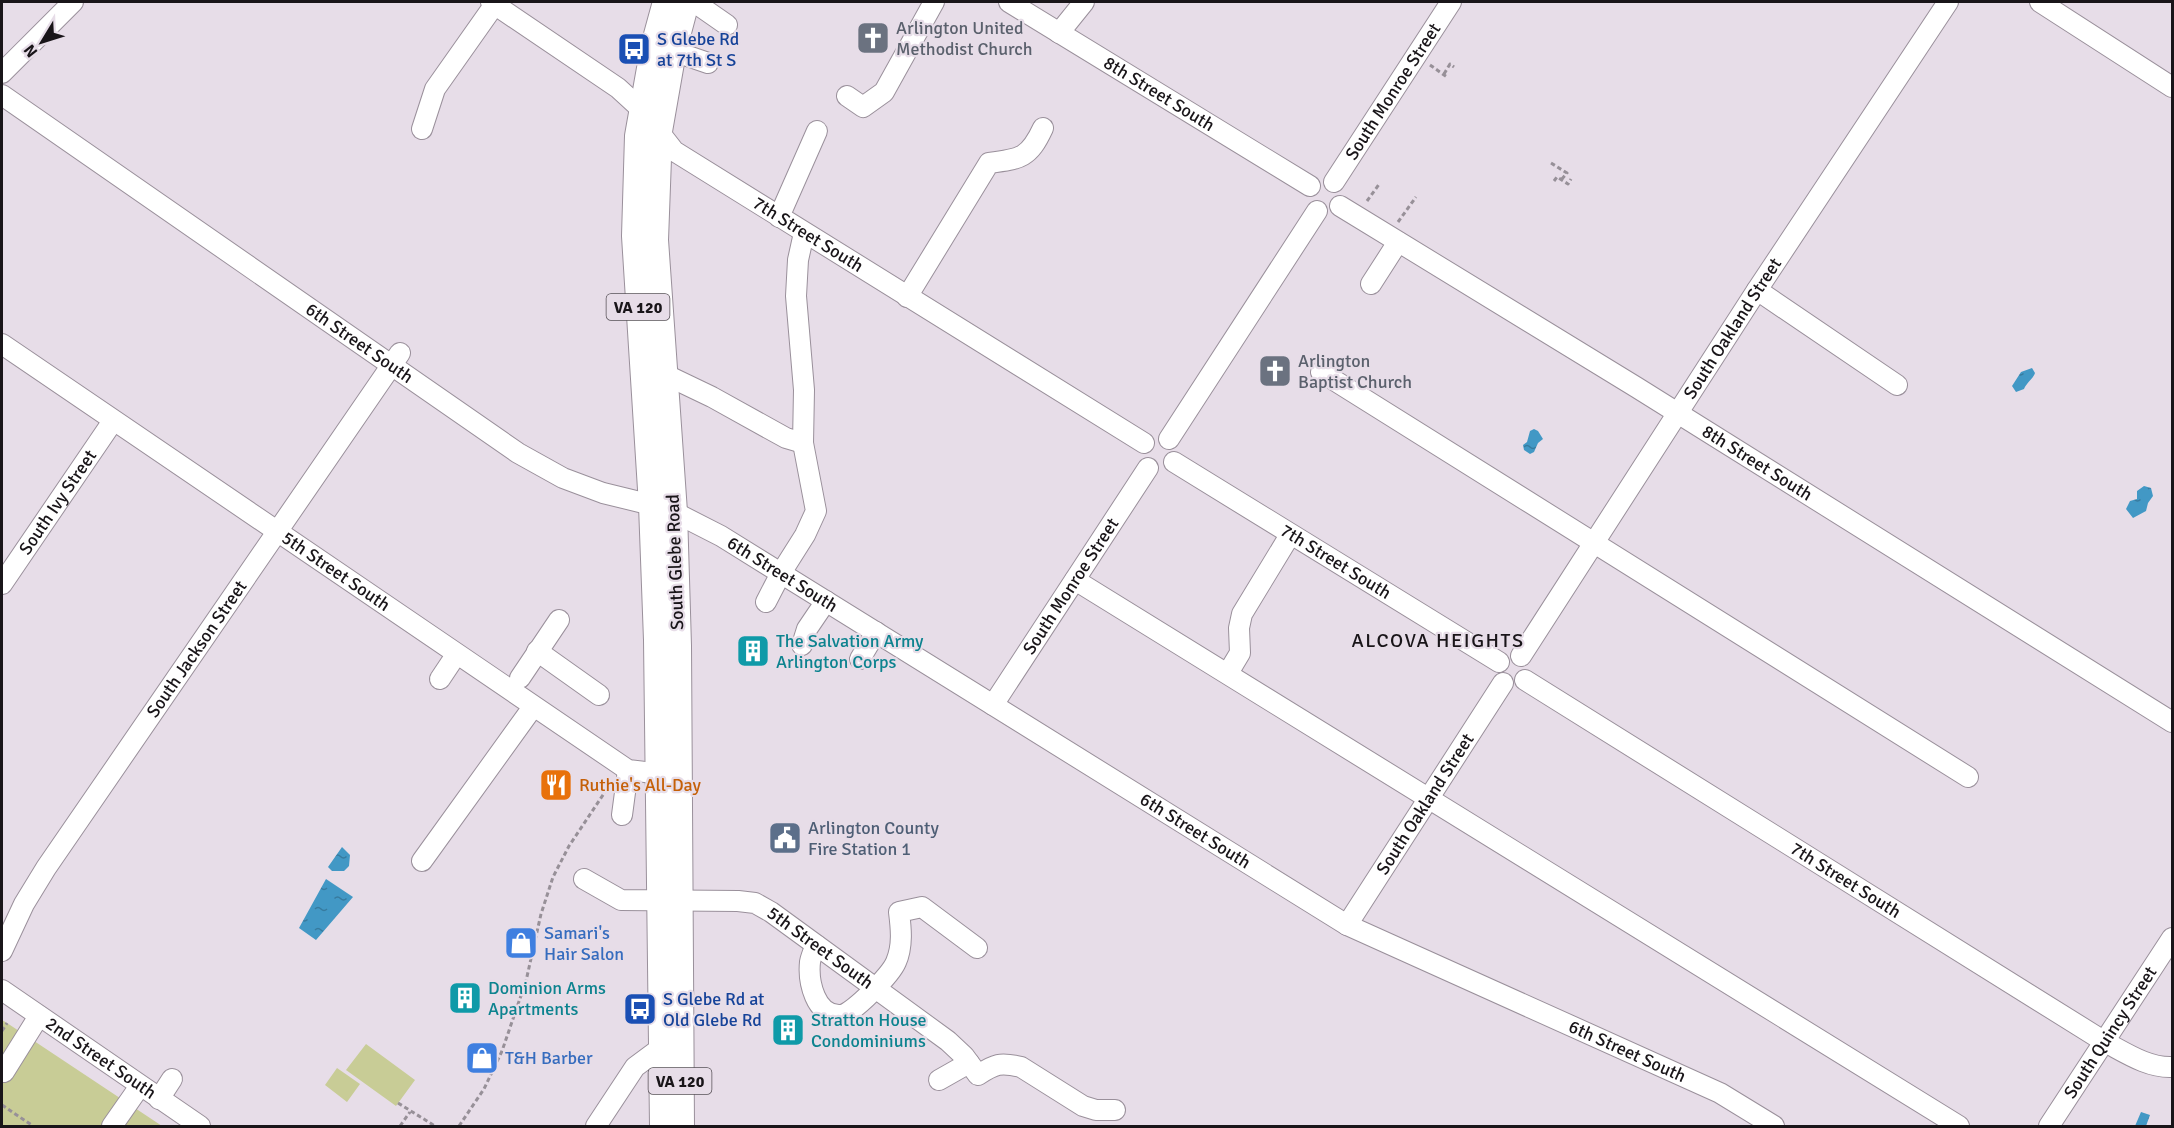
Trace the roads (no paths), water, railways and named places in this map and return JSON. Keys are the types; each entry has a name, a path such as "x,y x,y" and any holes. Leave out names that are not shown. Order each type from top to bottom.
{"main road":[{"name":"South Glebe Road","path":"663,1126 662,1047 669,900 669,775 678,646 635,236 637,158 642,110 654,46 666,2"},
{"name":"South Glebe Road","path":"663,509 664,374 655,240 659,131 673,51 686,2"},
{"name":"South Glebe Road","path":"669,900 681,1126"}],"street":[{"path":"2,73 73,2"},
{"path":"694,2 727,25"},
{"path":"847,96 863,107 884,92 934,2"},
{"name":"8th Street South","path":"1009,2 1310,186"},
{"path":"1059,33 1084,2"},
{"name":"South Monroe Street","path":"1334,182 1451,2"},
{"name":"South Oakland Street","path":"1521,656 1757,290 1947,2"},
{"path":"2040,2 2172,87"},
{"path":"422,129 435,89 493,3"},
{"name":"7th Street South","path":"493,3 618,88 642,110 674,151 1144,443"},
{"path":"673,51 708,63"},
{"name":"6th Street South","path":"2,95 396,360 518,453 563,478 603,493 663,509 721,536 1347,925 1720,1093 1774,1126"},
{"path":"907,297 990,163 1025,155 1035,146 1043,128"},
{"path":"779,217 817,131"},
{"path":"1324,179 1334,182 1343,195 1340,206 1332,212 1317,212 1310,203 1310,186 1324,179"},
{"name":"8th Street South","path":"1340,206 2172,722"},
{"path":"1169,439 1317,212"},
{"path":"766,602 781,573 806,536 816,511 803,443 804,390 796,296 798,260 804,233"},
{"path":"1371,284 1393,238"},
{"path":"1757,290 1897,386"},
{"name":"5th Street South","path":"2,344 628,770 669,775"},
{"name":"South Jackson Street","path":"2,951 24,904 46,868 396,360"},
{"path":"1321,372 1968,777"},
{"path":"664,374 712,397 786,438 803,443"},
{"name":"South Ivy Street","path":"2,584 113,421"},
{"path":"1158,435 1169,439 1173,442 1176,452 1174,462 1165,469 1148,468 1141,453 1144,443 1147,439 1158,435"},
{"name":"7th Street South","path":"1174,462 1499,662"},
{"name":"South Monroe Street","path":"993,705 1148,468"},
{"path":"1228,673 1240,653 1239,628 1242,614 1290,535"},
{"path":"1075,580 1959,1126"},
{"path":"802,645 807,629 826,601"},
{"path":"520,678 559,620"},
{"path":"860,659 876,632"},
{"path":"537,651 600,695"},
{"path":"440,679 456,655"},
{"path":"1506,656 1521,656 1528,670 1525,680 1513,686 1503,683 1496,671 1499,662 1506,656"},
{"name":"7th Street South","path":"1525,680 2105,1042 2134,1058 2162,1067 2172,1067"},
{"name":"South Oakland Street","path":"1347,925 1503,683"},
{"path":"422,861 533,706"},
{"path":"622,815 628,770"},
{"name":"5th Street South","path":"584,879 621,900 755,903 771,912 948,1041 969,1063"},
{"path":"816,945 810,961 810,981 814,994 822,1007 831,1014 841,1015 851,1012 896,962 902,934 899,912 922,907 977,948"},
{"name":"South Quincy Street","path":"2049,1126 2172,938"},
{"name":"2nd Street South","path":"2,990 200,1126"},
{"path":"4,1072 39,1016"},
{"path":"596,1126 635,1067 662,1047"},
{"path":"939,1080 969,1063 978,1075 995,1064 1009,1064 1021,1067 1083,1106 1096,1110 1115,1110"},
{"path":"159,1099 172,1079"},
{"path":"112,1126 140,1086"}],"water":[{"path":"2032,368 2035,373 2033,377 2024,389 2016,392 2012,386 2021,372"},
{"path":"1534,429 1543,439 1530,454 1524,450 1523,445 1527,442 1530,431"},
{"path":"2144,486 2151,488 2153,496 2146,511 2133,518 2126,509 2130,501 2137,499 2137,491"},
{"path":"342,847 350,855 349,866 344,871 332,871 328,867"},
{"path":"326,879 353,897 316,940 299,928"},
{"path":"2141,1112 2150,1115 2146,1126 2135,1126"}],"place":[{"name":"Arlington United Methodist Church","path":"873,38"},
{"name":"S Glebe Rd at 7th St S","path":"634,49"},
{"name":"Arlington Baptist Church","path":"1275,371"},
{"name":"The Salvation Army Arlington Corps","path":"753,651"},
{"name":"Ruthie's All-Day","path":"556,785"},
{"name":"Arlington County Fire Station 1","path":"785,838"},
{"name":"Samari's Hair Salon","path":"521,943"},
{"name":"Dominion Arms Apartments","path":"465,998"},
{"name":"S Glebe Rd at Old Glebe Rd","path":"640,1009"},
{"name":"Stratton House Condominiums","path":"788,1030"},
{"name":"T&H Barber","path":"482,1058"}],"district":[{"name":"ALCOVA HEIGHTS","path":"1438,640"}]}
